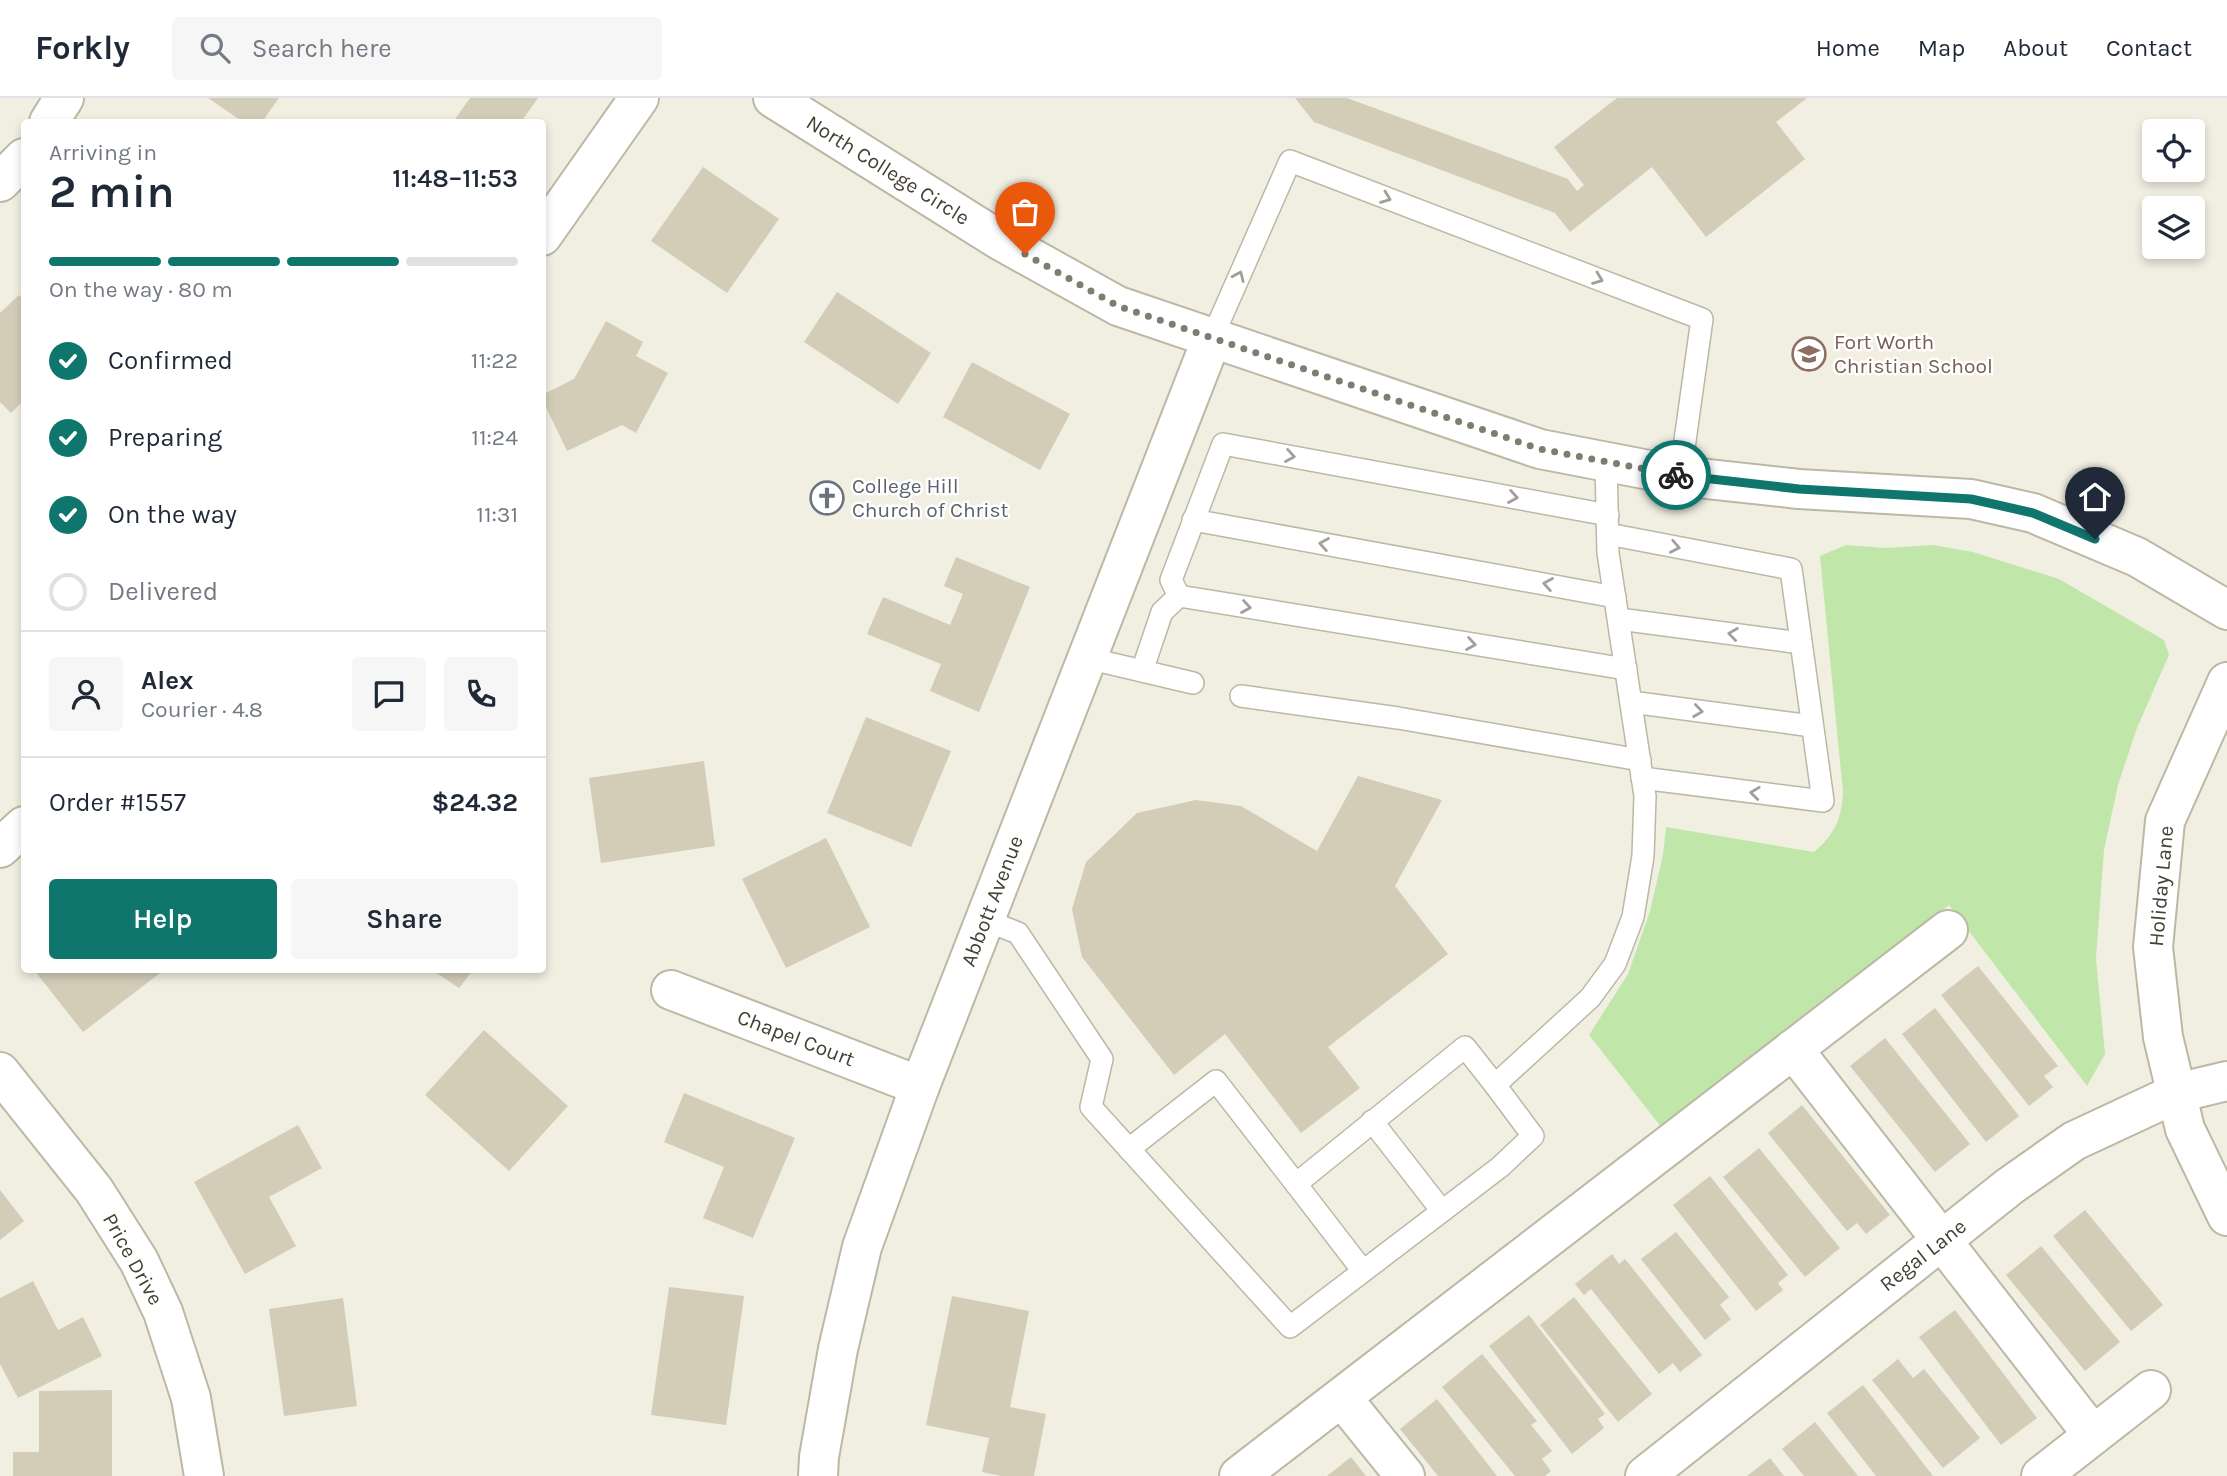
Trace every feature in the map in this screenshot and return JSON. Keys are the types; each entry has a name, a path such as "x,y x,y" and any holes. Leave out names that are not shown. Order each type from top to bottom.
{"street":[{"path":"51,119 65,98"},
{"path":"546,230 639,98"},
{"name":"North College Circle","path":"774,98 1001,241 1118,306 1540,449 1680,475 1799,489 1971,499 2033,513 2137,557 2227,610"},
{"path":"0,182 21,161"},
{"name":"Abbott Avenue","path":"818,1476 838,1349 862,1247 920,1086 1212,338"},
{"name":"Holiday Lane","path":"2227,682 2165,821 2153,947 2163,1037 2185,1129 2227,1216"},
{"path":"0,848 21,829"},
{"path":"1239,1476 1948,930"},
{"name":"Chapel Court","path":"671,990 920,1086"},
{"path":"1793,1049 2093,1436"},
{"name":"Price Drive","path":"0,1072 94,1190 139,1261 163,1311 191,1398 204,1476"},
{"name":"Regal Lane","path":"1645,1476 2010,1186 2074,1141 2177,1094 2227,1081"},
{"path":"2041,1476 2151,1390"},
{"path":"1342,1398 1405,1476"}],"lane":[{"path":"1212,338 1290,161 1702,319 1680,475"},
{"path":"1179,596 1171,580 1223,444 1608,524 1791,569 1823,802 1641,769 1398,718 1241,696"},
{"path":"1495,1085 1590,998 1615,964 1633,917 1643,856 1645,796 1608,552 1606,461"},
{"path":"1193,520 1615,597"},
{"path":"1142,671 1162,612 1179,596"},
{"path":"1179,596 1626,669"},
{"path":"1619,619 1801,643"},
{"path":"1087,658 1194,683"},
{"path":"1631,702 1812,726"},
{"path":"985,920 1018,933 1102,1059 1091,1107 1290,1327 1500,1167 1533,1136 1465,1047 1297,1184"},
{"path":"1129,1149 1216,1081 1363,1271"},
{"path":"1373,1121 1442,1211"}],"green space":[{"path":"1846,545 1886,548 1933,545 1973,552 2059,579 2164,640 2169,655 2137,728 2118,785 2104,850 2096,958 2105,1054 2087,1086 1949,905 1662,1128 1589,1035 1628,974 1650,911 1663,855 1666,827 1814,852 1836,826 1843,793 1820,556"}],"building":[{"path":"208,98 279,98 264,119 239,119"},
{"path":"470,98 538,98 523,119 455,119"},
{"path":"1295,98 1347,98 1568,179 1577,191 1584,185 1554,147 1617,98 1807,98 1776,122 1805,159 1706,237 1652,167 1570,232 1555,213 1314,122"},
{"path":"703,167 779,219 727,293 651,241"},
{"path":"837,292 931,353 898,404 804,342"},
{"path":"19,295 21,403 11,413 0,402 0,313"},
{"path":"606,321 643,342 636,356 668,373 636,433 622,425 567,451 546,407 546,393 574,379"},
{"path":"972,362 1070,414 1040,470 943,417"},
{"path":"956,557 1030,587 979,712 930,691 941,664 867,634 883,597 950,625 963,594 944,586"},
{"path":"866,717 951,751 911,847 827,813"},
{"path":"704,761 715,846 601,863 589,778"},
{"path":"1358,776 1442,800 1395,886 1448,954 1328,1047 1360,1088 1301,1133 1225,1034 1174,1075 1082,957 1072,909 1086,862 1137,813 1196,800 1241,806 1317,851"},
{"path":"826,838 870,927 786,968 742,879"},
{"path":"1978,966 2058,1066 2044,1076 2053,1087 2029,1106 1941,995"},
{"path":"36,973 160,973 83,1032"},
{"path":"436,973 471,973 459,988"},
{"path":"1935,1008 2019,1116 1986,1142 1902,1034"},
{"path":"484,1030 568,1106 509,1171 425,1095"},
{"path":"1885,1038 1970,1144 1935,1172 1850,1066"},
{"path":"684,1093 795,1138 753,1238 703,1218 724,1167 664,1142"},
{"path":"1802,1105 1890,1215 1866,1234 1857,1223 1847,1231 1768,1133"},
{"path":"298,1125 322,1168 269,1197 296,1246 245,1274 194,1182"},
{"path":"1759,1148 1840,1248 1805,1277 1723,1177"},
{"path":"1710,1176 1788,1275 1778,1283 1783,1290 1756,1311 1673,1205"},
{"path":"0,1190 24,1221 0,1240"},
{"path":"2085,1210 2163,1305 2131,1331 2053,1236"},
{"path":"1676,1232 1729,1297 1720,1305 1731,1319 1705,1340 1641,1259"},
{"path":"2041,1246 2120,1342 2085,1371 2006,1275"},
{"path":"1612,1254 1619,1264 1625,1259 1702,1355 1680,1372 1673,1363 1659,1374 1591,1289 1584,1295 1575,1284"},
{"path":"33,1281 58,1330 83,1317 102,1356 18,1398 0,1364 0,1298"},
{"path":"669,1287 744,1296 726,1425 651,1415"},
{"path":"952,1296 1029,1311 1010,1407 1046,1414 1034,1476 1001,1476 982,1472 989,1438 926,1425"},
{"path":"1574,1297 1652,1394 1618,1422 1540,1325"},
{"path":"343,1298 357,1406 284,1416 269,1309"},
{"path":"1955,1310 2037,1418 2001,1445 1919,1337"},
{"path":"1529,1315 1605,1414 1598,1419 1604,1428 1572,1454 1489,1346"},
{"path":"1482,1354 1537,1421 1531,1425 1552,1451 1542,1459 1551,1471 1545,1476 1515,1476 1442,1387"},
{"path":"1898,1359 1913,1378 1924,1369 1980,1438 1943,1468 1872,1380"},
{"path":"1863,1385 1933,1476 1876,1476 1827,1413"},
{"path":"112,1390 112,1476 13,1476 13,1452 39,1452 39,1391"},
{"path":"1437,1399 1497,1476 1438,1476 1400,1429"},
{"path":"1815,1422 1858,1476 1804,1476 1782,1449"},
{"path":"1351,1457 1366,1476 1327,1476"},
{"path":"1770,1458 1784,1476 1747,1476"}],"way so far":[{"path":"1025,254 1118,306 1540,449 1676,475"}],"place":[{"name":"Fort Worth Christian School","path":"1809,354"},
{"name":"College Hill Church of Christ","path":"827,498"}],"route":[{"path":"1676,475 1799,489 1971,499 2033,513 2095,539"}]}
